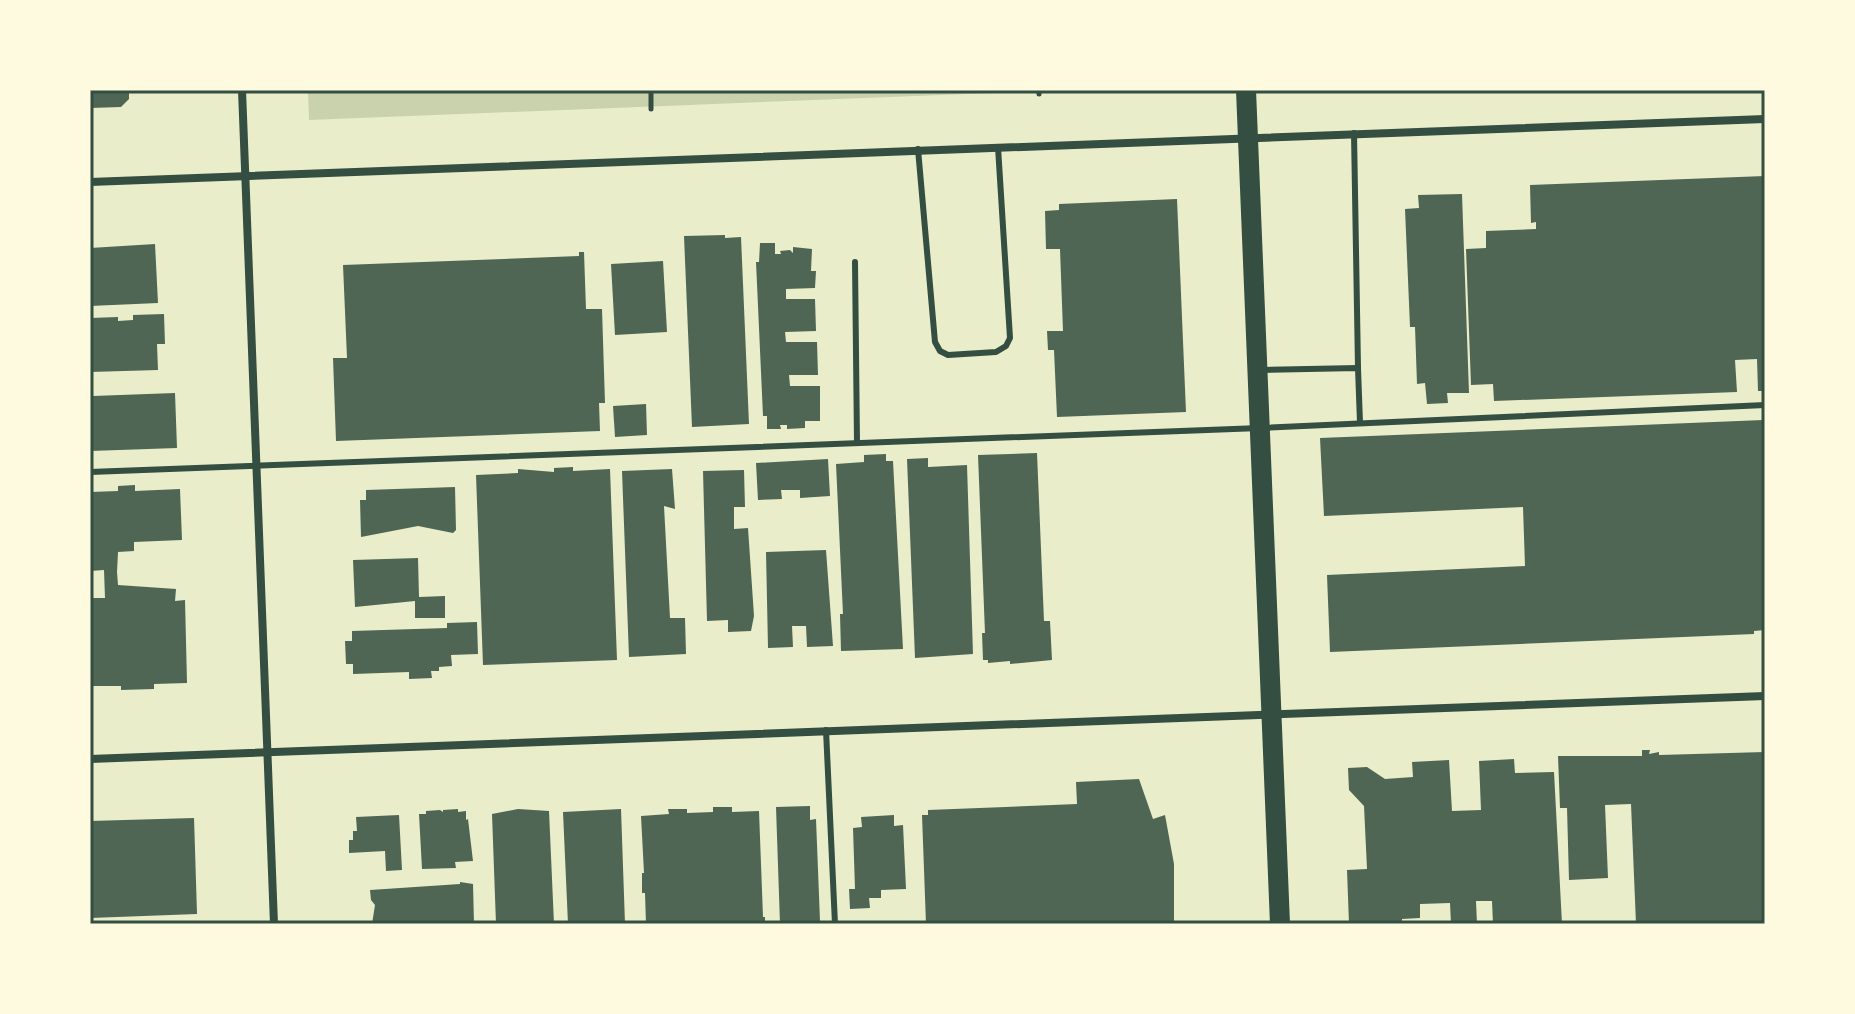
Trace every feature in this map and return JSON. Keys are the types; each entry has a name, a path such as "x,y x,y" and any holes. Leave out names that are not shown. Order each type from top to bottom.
{"main road":[{"path":"1246,90 1280,924"}],"street":[{"path":"242,90 274,924"},
{"path":"90,182 1765,119"},
{"path":"90,759 1765,696"}],"lane":[{"path":"1354,133 1360,423"},
{"path":"918,149 935,342 940,351 948,355 996,352 1006,346 1010,338 998,146"},
{"path":"855,262 857,443"},
{"path":"1258,370 1358,368"},
{"path":"90,472 1260,428 1765,405"},
{"path":"826,730 835,924"}],"path":[{"path":"651,90 651,109"}],"green space":[{"path":"308,90 1069,90 309,120"}],"building":[{"path":"90,90 129,90 129,99 121,107 90,108"},
{"path":"1765,176 1765,391 1758,391 1757,359 1735,360 1737,392 1494,401 1493,384 1471,385 1466,249 1486,248 1486,231 1536,229 1536,222 1531,223 1530,185"},
{"path":"1462,194 1469,393 1447,393 1448,403 1427,404 1425,383 1417,384 1415,327 1410,327 1405,209 1419,208 1418,195"},
{"path":"1177,199 1186,412 1057,417 1054,350 1048,350 1047,331 1063,331 1060,249 1046,249 1045,211 1059,210 1059,204"},
{"path":"725,235 725,238 741,237 749,424 692,427 684,236"},
{"path":"760,243 775,243 775,254 790,250 793,253 793,247 812,249 811,271 816,271 815,288 786,289 786,299 815,299 816,331 785,332 786,342 817,342 818,375 789,375 790,386 820,386 820,421 805,421 805,428 787,429 787,425 780,425 781,429 767,429 767,416 763,416 756,262 759,262"},
{"path":"155,244 158,303 90,306 90,248"},
{"path":"579,252 584,252 586,309 602,309 605,403 599,403 600,431 336,441 333,358 347,358 343,265 579,256"},
{"path":"663,261 667,332 615,335 611,264"},
{"path":"164,314 165,344 157,344 158,370 90,372 90,318 118,317 118,321 133,320 133,315"},
{"path":"90,390 93,390 93,396 175,393 177,448 90,451"},
{"path":"646,404 647,435 615,437 613,406"},
{"path":"1763,420 1765,630 1754,631 1754,634 1330,652 1327,575 1525,566 1523,507 1324,516 1320,438"},
{"path":"1037,453 1044,621 1050,621 1052,660 988,663 988,660 983,660 982,633 985,633 978,455"},
{"path":"886,454 886,461 893,461 903,649 841,651 840,614 843,614 836,464 864,462 864,455"},
{"path":"928,458 928,467 967,465 973,654 915,658 907,459"},
{"path":"828,459 830,496 800,498 800,490 781,490 782,499 758,500 756,463"},
{"path":"573,467 573,471 610,469 617,660 483,665 476,475 518,473 518,469 554,472 554,468"},
{"path":"672,469 675,509 664,506 670,618 685,618 686,654 629,657 622,471"},
{"path":"744,470 745,507 734,507 734,529 748,528 754,616 751,631 728,632 728,620 707,621 703,471"},
{"path":"135,485 135,491 180,489 182,540 134,542 134,551 118,552 117,572 118,585 176,589 175,601 185,600 187,683 154,684 154,689 121,690 121,686 90,686 90,598 105,598 104,570 90,571 90,492 118,491 118,486"},
{"path":"455,487 456,530 453,533 418,526 361,537 360,500 366,500 366,490"},
{"path":"826,550 833,646 807,647 806,626 792,626 793,647 768,648 766,552"},
{"path":"418,558 419,597 445,596 445,618 415,618 415,601 355,607 353,560"},
{"path":"477,622 478,654 451,655 452,666 431,671 432,678 409,679 409,672 353,674 353,664 346,664 345,641 352,641 352,631 447,628 447,623"},
{"path":"1642,750 1650,750 1649,754 1659,752 1659,755 1765,752 1765,924 1636,924 1631,804 1605,805 1608,878 1569,880 1567,808 1560,808 1558,756 1642,756"},
{"path":"1514,759 1515,773 1554,772 1562,924 1493,924 1492,901 1476,901 1477,924 1451,924 1450,903 1420,904 1420,918 1402,919 1402,924 1349,924 1347,870 1367,869 1364,806 1349,790 1348,768 1367,767 1385,779 1413,777 1412,762 1449,760 1452,811 1481,810 1479,761"},
{"path":"1139,779 1153,819 1165,815 1174,864 1174,924 926,924 922,815 928,815 928,810 1077,804 1076,782"},
{"path":"810,806 810,820 816,819 820,921 815,921 815,924 780,924 776,807"},
{"path":"713,807 732,807 732,812 759,811 765,924 646,924 645,893 642,893 641,816 669,814 668,809 687,809 687,813 713,812"},
{"path":"458,809 458,812 466,811 473,861 455,862 456,868 422,869 419,814"},
{"path":"518,809 549,811 554,924 496,924 492,814"},
{"path":"621,809 625,924 568,924 563,812"},
{"path":"399,815 402,870 386,871 385,851 349,853 349,840 353,840 353,831 357,831 356,817"},
{"path":"894,815 894,826 903,825 906,889 881,890 881,898 869,898 870,908 850,909 849,889 855,889 853,828 862,827 861,817"},
{"path":"194,818 197,914 90,918 90,821"},
{"path":"460,882 473,884 474,924 372,924 375,905 370,890"}]}
